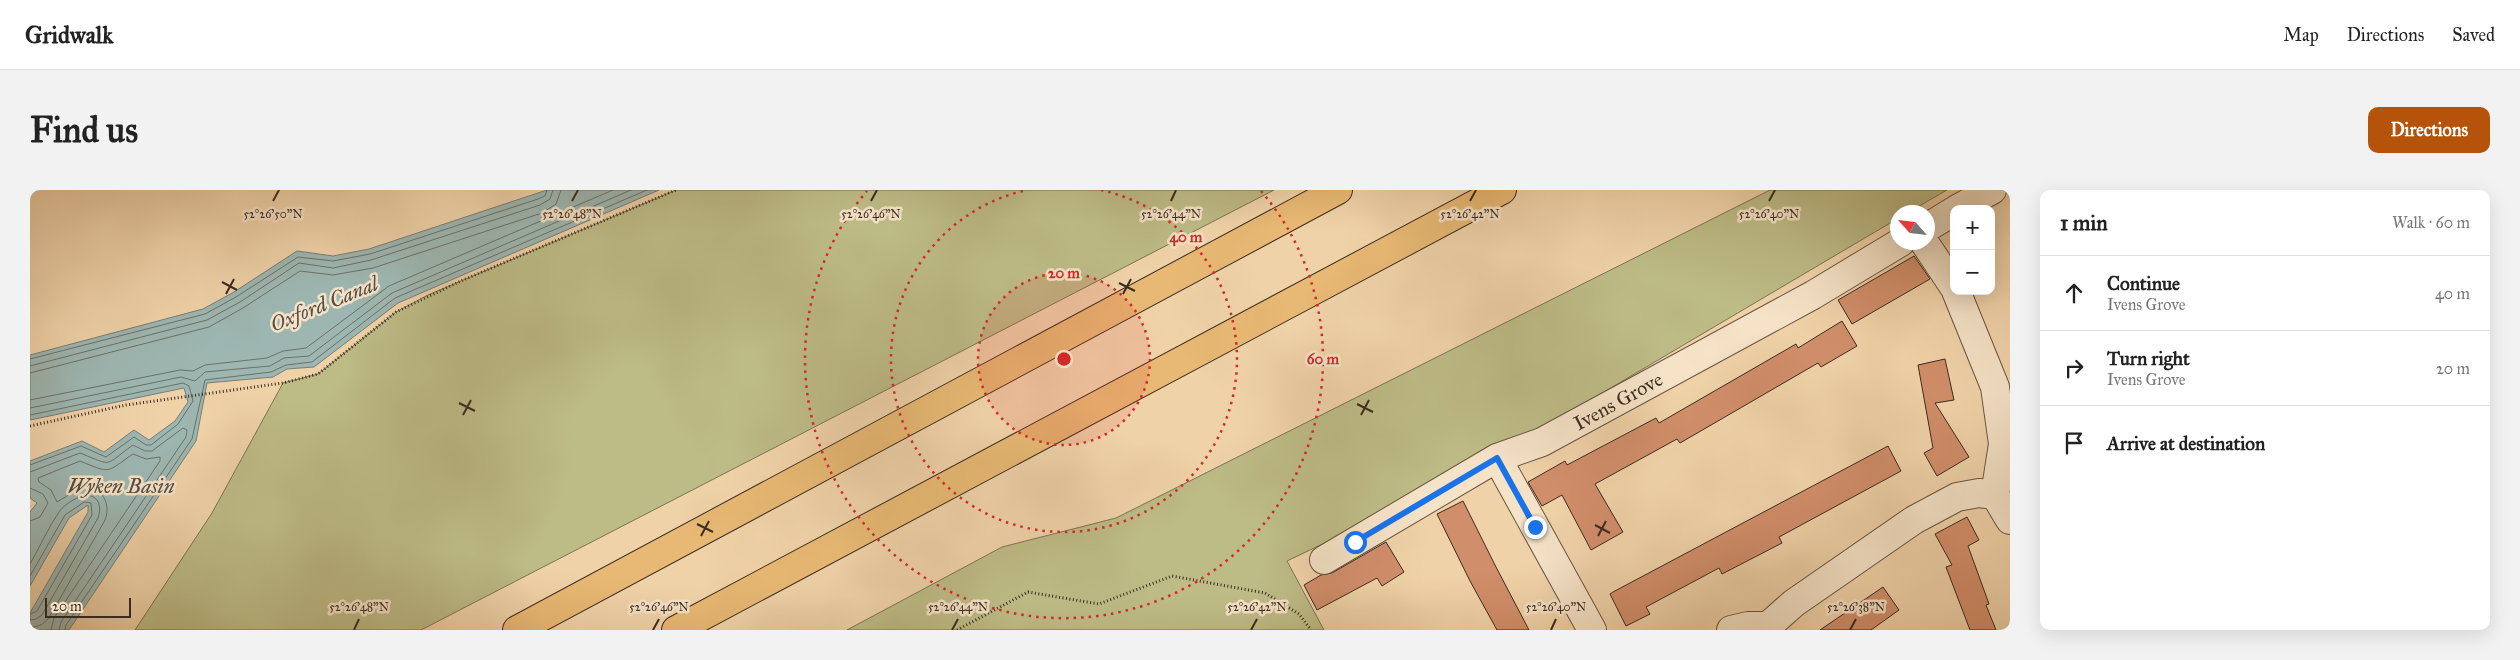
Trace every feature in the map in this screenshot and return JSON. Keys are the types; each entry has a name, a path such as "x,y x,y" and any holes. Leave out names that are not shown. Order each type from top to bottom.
{"highway":[{"path":"517,630 1338,190"},
{"path":"676,630 1502,190"}],"street":[{"path":"1964,205 1992,190"},
{"path":"1935,223 1950,213"},
{"name":"Ivens Grove","path":"1324,560 1497,458 1542,442 1735,337 1890,248"},
{"path":"1929,250 1950,281"},
{"path":"1958,295 2002,384 2003,444 1995,495 2010,520"},
{"path":"1497,458 1592,630"},
{"path":"1731,630 1748,626 1769,628 1794,603 1914,520 1957,497 1979,493 1995,495"}],"path":[{"path":"30,426 126,405 283,383 318,374 396,312 428,296 676,190"},
{"path":"957,630 1028,592 1099,604 1172,576 1265,593 1299,614 1311,630"}],"shaded area":[{"path":"676,190 1274,190 421,630 135,630 212,513 283,383 318,374 396,312 428,295"},
{"path":"1770,190 1947,190 1921,205 1890,205 1890,223 1448,484 1287,561 1324,630 847,630 1002,547 1116,518"}],"water":[{"path":"547,190 659,190 398,303 314,367 287,369 273,377 207,383 196,441 69,630 30,630 30,613 88,512 88,505 69,518 30,586 30,512 37,503 30,498 30,461 82,441 104,452 134,430 149,440 175,421 188,402 184,388 30,420 30,355 203,309 234,292 297,251 333,256 369,249"}],"building":[{"path":"1914,256 1930,279 1852,324 1838,300"},
{"path":"1842,321 1857,346 1821,367 1818,363 1680,443 1677,439 1595,484 1623,532 1591,550 1562,495 1542,506 1528,482 1565,461 1567,465 1656,418 1659,423 1796,344 1798,348"},
{"path":"1945,359 1954,400 1935,403 1969,457 1937,476 1924,453 1933,448 1918,365"},
{"path":"1888,446 1901,471 1779,537 1782,543 1722,574 1719,568 1646,607 1650,614 1626,626 1610,594"},
{"path":"1463,501 1529,630 1497,630 1470,581 1437,514"},
{"path":"1967,517 1979,540 1968,546 1989,604 1986,605 1996,630 1970,630 1946,567 1952,565 1935,534"},
{"path":"1386,542 1404,572 1382,586 1377,578 1317,610 1304,585 1321,575 1332,573"},
{"path":"1883,587 1899,610 1871,630 1820,630"}],"route":[{"path":"1355,542 1497,458 1535,527"}],"water label":[{"name":"Oxford Canal","path":"324,304"},
{"name":"Wyken Basin","path":"121,486"}]}
